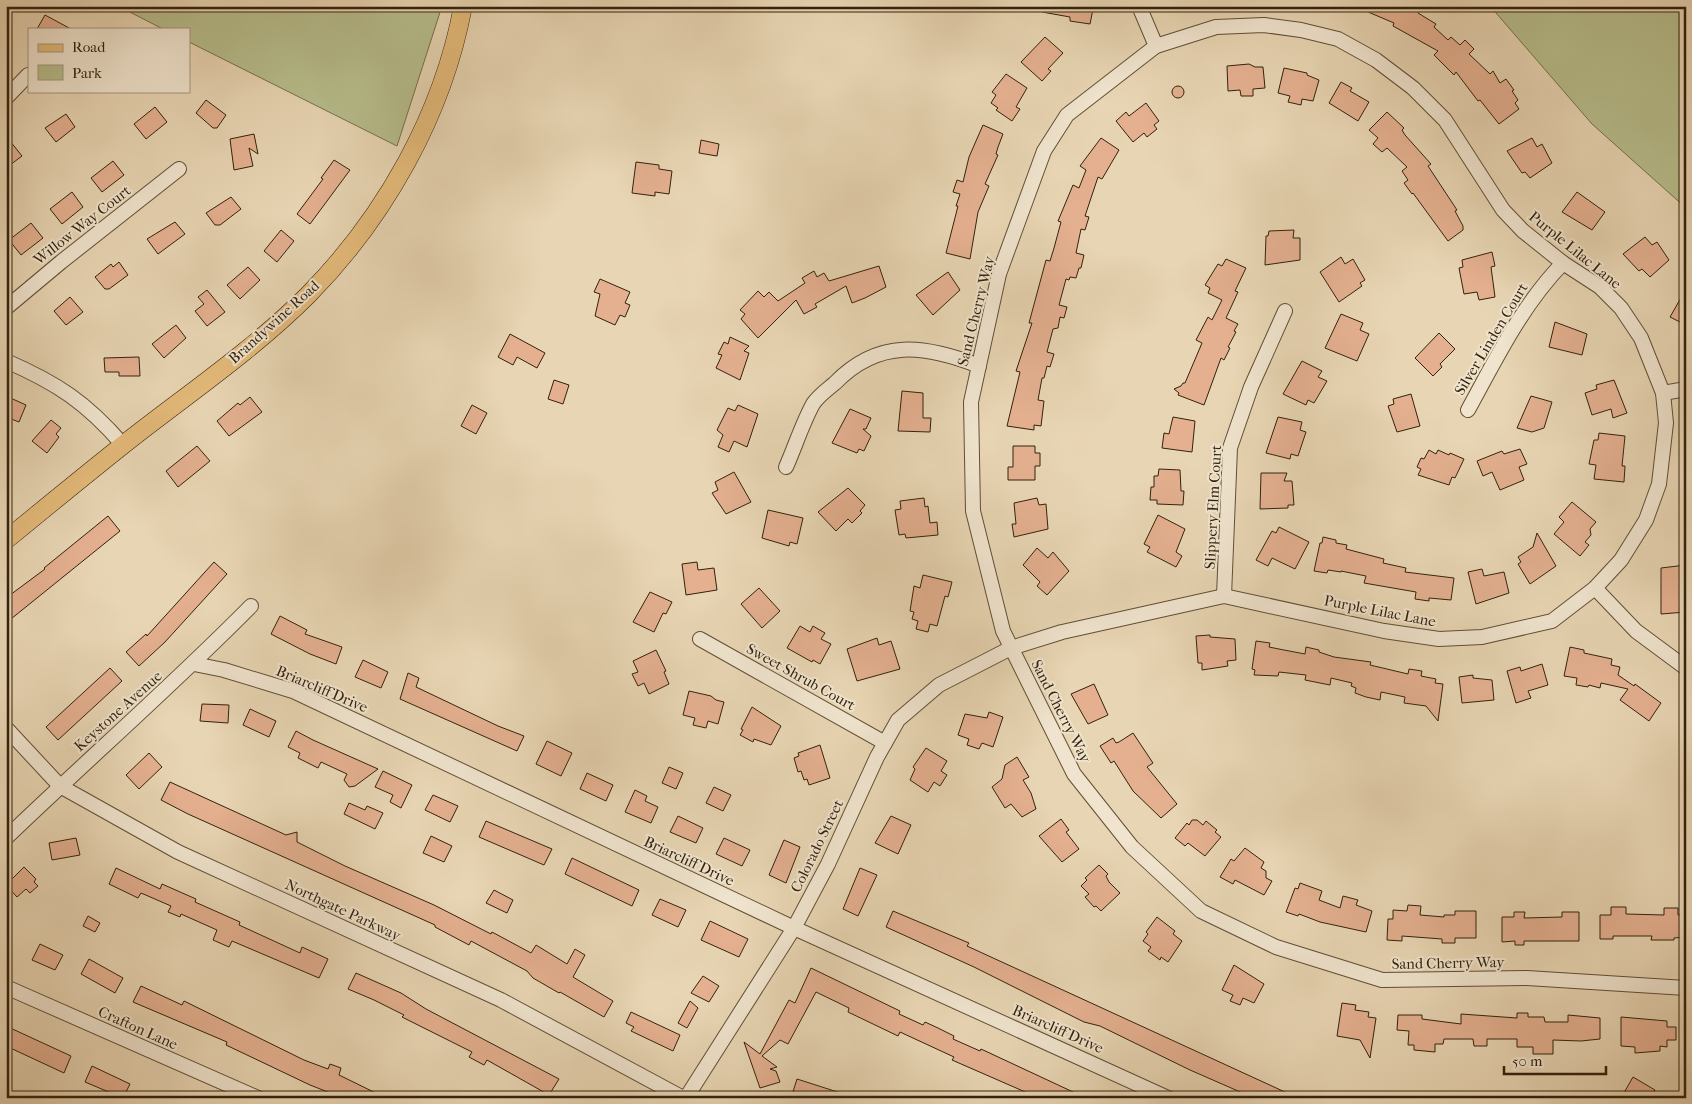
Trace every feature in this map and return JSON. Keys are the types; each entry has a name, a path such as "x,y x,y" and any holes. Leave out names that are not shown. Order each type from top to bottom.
{"main road":[{"name":"Brandywine Road","path":"6,540 288,313 315,286 380,207 412,150 439,92 459,29 463,6"}],"street":[{"path":"1139,6 1156,46"},
{"name":"Purple Lilac Lane","path":"1011,648 1062,632 1224,596 1384,631 1439,640 1482,637 1552,621 1595,588 1621,560 1646,520 1659,484 1666,423 1662,393 1641,338 1621,308 1600,287 1563,264 1524,231 1503,210 1445,120 1413,88 1376,60 1338,39 1302,30 1255,26 1216,27 1156,46"},
{"name":"Sand Cherry Way","path":"1156,46 1067,115 1044,151 999,274 971,402 972,511 1003,630 1074,774 1132,848 1201,911 1276,947 1382,980 1527,978 1686,988"},
{"path":"6,98 28,75"},
{"name":"Willow Way Court","path":"6,308 60,262 179,169"},
{"name":"Silver Linden Court","path":"1468,410 1514,327 1545,282 1563,264"},
{"name":"Slippery Elm Court","path":"1224,596 1230,448 1251,387 1285,311"},
{"path":"786,467 814,403 844,374 874,356 900,348 946,353 979,366"},
{"path":"6,361 77,398 99,417 123,445"},
{"path":"1662,393 1686,389"},
{"path":"1595,588 1636,631 1686,668"},
{"name":"Keystone Avenue","path":"6,838 194,664 251,606"},
{"name":"Sweet Shrub Court","path":"700,639 885,743"},
{"name":"Colorado Street","path":"685,1098 794,928 828,864 885,743 898,720 939,685 1011,648"},
{"name":"Briarcliff Drive","path":"194,664 224,670 293,691 794,928 1168,1098"},
{"name":"Northgate Parkway","path":"6,728 60,786 178,852 501,1000 685,1098"},
{"name":"Crafton Lane","path":"6,987 232,1093 258,1098"}],"green space":[{"path":"118,6 442,6 397,146 190,42 190,28 161,28"},
{"path":"1490,6 1686,6 1686,208 1592,124"}],"building":[{"path":"1042,6 1087,6 1093,9 1090,24 1070,21 1070,17 1042,12"},
{"path":"1354,6 1423,6 1418,13 1436,24 1434,27 1448,40 1451,37 1460,45 1465,40 1474,49 1469,54 1490,74 1493,71 1500,83 1506,79 1514,90 1512,91 1518,100 1515,103 1519,109 1499,124 1480,100 1478,101 1456,72 1454,75 1434,55 1438,51 1393,26 1394,23"},
{"path":"45,15 69,28 38,28"},
{"path":"1045,37 1063,53 1048,69 1051,71 1042,81 1021,62"},
{"path":"1249,64 1255,67 1263,67 1265,88 1253,89 1253,96 1241,96 1240,90 1228,91 1227,66"},
{"path":"1284,68 1307,73 1307,75 1319,80 1313,101 1302,99 1301,105 1288,102 1290,96 1278,93"},
{"path":"1006,74 1027,88 1016,107 1020,109 1012,121 996,110 998,108 991,103 996,95 992,92"},
{"path":"1341,82 1352,88 1350,91 1369,102 1358,121 1329,103"},
{"path":"1176,86 1180,86 1184,92 1180,98 1176,98 1172,94 1172,90"},
{"path":"206,100 226,115 217,128 213,128 196,113"},
{"path":"1146,103 1159,121 1154,125 1157,129 1147,137 1144,133 1133,142 1116,121 1126,112 1129,116"},
{"path":"155,107 167,122 146,139 134,124"},
{"path":"1387,112 1404,128 1402,130 1405,135 1431,164 1428,166 1457,210 1455,211 1463,226 1463,230 1448,241 1404,183 1408,180 1402,171 1407,167 1387,148 1382,152 1373,144 1378,138 1369,130"},
{"path":"66,114 75,127 56,142 45,128"},
{"path":"983,125 1003,134 996,154 998,155 985,184 989,186 978,212 970,259 946,253 960,194 953,192 957,180 963,182 969,157"},
{"path":"254,134 258,154 249,148 253,166 234,170 230,139"},
{"path":"6,136 22,156 6,168"},
{"path":"1101,138 1119,150 1102,179 1098,177 1085,216 1089,217 1085,230 1081,229 1076,253 1084,255 1081,268 1079,268 1076,278 1070,277 1069,280 1066,279 1059,305 1067,307 1064,318 1060,317 1058,328 1053,329 1047,352 1054,354 1050,367 1047,366 1044,378 1042,378 1038,400 1044,401 1041,426 1034,425 1034,430 1007,426 1020,372 1016,371 1032,323 1029,323 1046,260 1050,261 1054,248 1061,222 1058,221 1073,185 1079,188 1086,170 1080,166"},
{"path":"1532,138 1537,147 1542,144 1552,163 1530,178 1525,172 1522,173 1507,151"},
{"path":"701,140 719,144 717,156 699,153"},
{"path":"334,160 350,170 310,224 297,214 323,179 321,178"},
{"path":"113,161 124,175 102,192 91,178"},
{"path":"636,162 659,165 659,169 672,171 669,194 655,192 655,196 632,193"},
{"path":"72,192 83,207 62,224 50,209"},
{"path":"1577,192 1605,212 1592,230 1562,212"},
{"path":"231,197 241,209 220,225 215,225 206,213"},
{"path":"175,222 185,234 158,254 147,239"},
{"path":"31,223 43,238 21,255 9,240"},
{"path":"281,230 294,241 277,262 264,251"},
{"path":"1294,230 1293,238 1300,238 1300,260 1265,265 1266,236 1268,236 1269,231"},
{"path":"1645,237 1652,245 1657,242 1669,260 1650,277 1642,269 1639,271 1623,254"},
{"path":"1492,252 1495,266 1491,267 1495,297 1479,300 1477,292 1464,294 1459,268 1463,267 1462,260"},
{"path":"1341,257 1345,264 1353,259 1365,280 1360,283 1362,286 1339,302 1320,272"},
{"path":"1226,259 1246,268 1235,291 1238,292 1226,318 1238,324 1224,360 1221,358 1204,405 1178,395 1179,393 1174,389 1185,383 1202,343 1196,340 1208,317 1212,320 1222,300 1208,293 1210,288 1205,285 1218,264 1222,266"},
{"path":"119,262 128,275 109,289 105,289 95,277 111,264 113,267"},
{"path":"879,266 886,287 852,303 846,286 815,304 817,307 804,314 796,300 758,338 741,319 745,314 740,310 758,291 764,297 769,292 778,301 805,283 802,278 814,271 817,277 824,273 829,281"},
{"path":"248,267 260,280 240,299 227,285"},
{"path":"948,272 960,290 933,315 916,295"},
{"path":"600,279 630,292 625,303 630,305 625,317 620,315 615,325 595,316 600,294 594,292"},
{"path":"1686,289 1686,325 1670,317"},
{"path":"207,290 225,312 207,326 195,311 204,304 198,297"},
{"path":"70,297 83,312 66,325 54,311"},
{"path":"1341,314 1363,323 1360,330 1369,334 1357,361 1325,348"},
{"path":"1555,322 1587,334 1582,355 1549,347"},
{"path":"176,325 186,338 164,358 152,344"},
{"path":"1439,333 1455,349 1440,364 1442,367 1433,376 1415,358"},
{"path":"510,334 545,353 537,368 517,357 513,365 498,357"},
{"path":"730,337 749,346 744,351 749,353 740,380 716,368 722,355 718,354 724,342 728,344"},
{"path":"139,357 140,376 119,376 119,372 105,372 104,358"},
{"path":"1302,361 1322,371 1318,377 1327,381 1314,403 1308,400 1306,405 1283,394"},
{"path":"554,380 569,385 563,404 548,399"},
{"path":"1614,380 1627,413 1613,418 1611,409 1592,415 1585,393 1597,389 1596,385"},
{"path":"902,391 923,393 923,418 931,418 930,432 898,431"},
{"path":"1411,394 1420,426 1397,432 1388,406 1394,404 1393,399"},
{"path":"6,396 26,405 19,422 6,417"},
{"path":"1531,396 1552,402 1544,428 1532,432 1517,428"},
{"path":"250,397 262,412 229,436 217,421 238,403 240,405"},
{"path":"472,405 487,413 476,434 461,426"},
{"path":"738,405 758,414 747,447 734,441 729,452 718,447 723,435 717,430 728,408 735,411"},
{"path":"850,409 871,418 866,429 863,429 871,436 864,451 859,449 857,453 832,443"},
{"path":"1173,417 1195,421 1192,452 1162,448 1164,433 1169,434"},
{"path":"1278,417 1302,422 1300,430 1306,432 1298,456 1291,454 1290,459 1266,453"},
{"path":"51,420 61,428 56,434 59,437 47,453 32,441"},
{"path":"1599,433 1625,436 1622,466 1625,466 1624,482 1594,479 1596,465 1589,464 1594,440 1598,440"},
{"path":"197,446 210,461 178,487 166,471"},
{"path":"1013,446 1035,446 1035,453 1040,453 1040,466 1035,466 1035,480 1008,480 1008,467 1013,467"},
{"path":"1520,449 1527,464 1519,467 1524,480 1500,490 1492,472 1483,476 1477,461 1502,451 1504,454"},
{"path":"1429,450 1436,454 1438,450 1449,455 1450,453 1464,459 1455,478 1452,477 1449,485 1418,475 1421,469 1417,467 1421,458 1424,459"},
{"path":"1159,469 1180,470 1181,491 1184,491 1183,505 1157,504 1157,500 1150,500 1151,487 1154,487 1154,476 1158,476"},
{"path":"734,472 751,502 726,514 712,493 718,490 715,482"},
{"path":"1261,473 1287,473 1284,481 1292,481 1294,505 1288,505 1288,508 1260,509"},
{"path":"848,488 865,505 860,511 862,513 852,523 848,519 836,531 818,512"},
{"path":"924,498 925,507 928,506 930,523 937,522 938,535 906,538 905,534 899,535 895,510 901,509 900,501"},
{"path":"1037,498 1039,505 1046,504 1048,529 1014,537 1012,524 1016,524 1014,503"},
{"path":"1572,502 1596,522 1590,529 1591,535 1585,542 1589,545 1580,556 1554,534 1564,522 1559,517"},
{"path":"768,510 803,518 797,544 790,542 789,546 762,538"},
{"path":"1158,515 1185,529 1176,552 1182,556 1176,567 1147,552 1150,547 1144,544"},
{"path":"108,516 120,531 6,623 6,598 45,569"},
{"path":"1279,527 1309,542 1295,569 1272,558 1268,566 1256,560 1272,531 1276,533"},
{"path":"1537,533 1556,566 1530,584 1518,564 1521,562 1518,557 1533,547"},
{"path":"1323,537 1336,540 1336,543 1347,545 1346,549 1384,559 1383,563 1406,568 1405,572 1454,578 1451,600 1429,598 1429,601 1415,599 1416,592 1364,583 1366,576 1341,571 1328,570 1327,573 1314,571"},
{"path":"1037,548 1048,558 1053,552 1069,571 1047,595 1037,586 1040,582 1023,565"},
{"path":"214,562 227,574 165,642 139,666 126,652 146,634 147,636"},
{"path":"697,562 698,570 714,568 717,590 686,595 682,564"},
{"path":"1686,565 1686,612 1661,614 1661,568"},
{"path":"1482,569 1484,576 1504,572 1509,593 1476,604 1468,572"},
{"path":"923,575 952,582 948,597 945,596 937,626 930,624 928,632 916,629 918,621 912,619 914,612 910,611 914,586 920,588"},
{"path":"759,588 780,611 762,628 741,604"},
{"path":"650,592 672,602 666,614 663,613 654,632 633,622"},
{"path":"280,616 307,630 305,634 342,647 336,664 310,654 271,634"},
{"path":"800,626 810,632 813,626 825,633 821,639 831,644 820,664 813,660 812,662 787,648"},
{"path":"1210,635 1210,637 1235,639 1236,660 1227,661 1228,666 1202,670 1202,663 1198,663 1196,636"},
{"path":"877,638 879,645 891,641 900,669 857,681 847,649"},
{"path":"1256,641 1270,643 1269,647 1305,654 1306,647 1319,650 1319,652 1334,657 1371,662 1370,665 1408,674 1409,669 1422,671 1421,676 1436,679 1435,683 1443,684 1438,721 1426,706 1404,703 1405,697 1381,692 1380,700 1366,697 1355,693 1356,688 1351,686 1352,683 1331,678 1330,685 1305,680 1306,675 1279,672 1278,676 1254,675 1255,670 1252,669"},
{"path":"1570,647 1584,650 1584,653 1612,659 1611,665 1620,667 1618,675 1634,686 1635,684 1661,703 1649,721 1620,700 1628,689 1601,683 1600,688 1589,685 1588,687 1576,685 1577,678 1564,676"},
{"path":"656,650 666,671 664,672 669,684 649,694 644,683 638,686 632,674 638,672 633,661"},
{"path":"363,660 388,672 381,688 355,677"},
{"path":"1542,664 1548,685 1528,691 1531,698 1516,703 1507,671 1520,667 1521,671"},
{"path":"110,668 122,681 58,740 46,727"},
{"path":"408,673 419,678 416,687 498,726 524,736 517,751 400,699"},
{"path":"1473,675 1473,678 1492,680 1494,700 1462,703 1459,677"},
{"path":"1094,684 1108,715 1088,724 1071,694"},
{"path":"689,691 711,696 716,700 724,702 718,724 708,721 706,728 693,725 695,718 683,715"},
{"path":"202,704 229,705 228,723 200,721"},
{"path":"752,707 781,726 771,745 754,739 753,742 740,735"},
{"path":"250,709 276,721 269,737 243,725"},
{"path":"989,712 1003,717 993,747 982,743 979,749 967,745 969,739 958,735 965,714 987,718"},
{"path":"296,731 378,769 355,786 349,787 344,780 347,774 321,762 318,768 298,758 300,753 288,747"},
{"path":"1133,733 1153,763 1147,767 1177,804 1161,818 1133,791 1114,761 1111,763 1100,746 1113,738 1116,743 1119,742"},
{"path":"547,741 572,753 561,776 536,764"},
{"path":"820,745 830,778 809,785 807,779 804,780 801,771 798,772 794,758 799,756 798,753"},
{"path":"926,748 947,761 941,771 947,775 940,786 934,782 928,792 910,780 915,769 913,767"},
{"path":"149,753 162,767 139,789 126,775"},
{"path":"1017,757 1029,777 1023,780 1031,793 1036,809 1022,817 1011,804 1005,808 992,787 1002,779 1005,765"},
{"path":"669,767 683,773 676,789 662,783"},
{"path":"383,771 412,785 401,808 390,802 393,795 375,787"},
{"path":"587,773 613,785 606,801 580,789"},
{"path":"170,782 286,835 297,832 297,842 345,866 434,905 491,934 492,932 531,953 536,945 567,964 575,949 585,955 573,977 613,1001 604,1017 533,978 527,971 471,941 469,945 435,927 435,925 188,814 161,800"},
{"path":"714,787 731,795 723,811 706,803"},
{"path":"635,790 647,796 645,801 658,807 651,823 625,812"},
{"path":"433,795 458,806 450,822 425,810"},
{"path":"349,803 365,810 367,806 383,813 375,829 344,814"},
{"path":"678,816 703,828 696,843 670,832"},
{"path":"891,816 911,825 898,854 875,843"},
{"path":"1061,819 1069,830 1066,832 1079,849 1062,862 1039,836"},
{"path":"1192,820 1197,820 1203,825 1206,821 1217,830 1215,832 1221,837 1205,856 1188,843 1185,846 1175,838 1187,823 1189,825"},
{"path":"486,821 552,849 544,865 479,837"},
{"path":"431,836 452,846 444,862 423,853"},
{"path":"76,838 80,855 52,860 49,843"},
{"path":"724,838 750,850 742,866 716,854"},
{"path":"784,840 800,847 786,883 769,875"},
{"path":"1245,848 1264,862 1261,868 1266,871 1266,878 1272,881 1264,895 1235,880 1233,884 1220,877 1231,859 1234,861"},
{"path":"572,858 639,890 632,906 565,874"},
{"path":"1099,865 1108,874 1106,876 1109,882 1120,893 1101,911 1096,906 1094,907 1085,897 1089,894 1081,886 1087,880 1085,878"},
{"path":"24,867 36,879 34,882 38,886 30,893 26,889 17,897 6,885"},
{"path":"116,868 160,889 162,884 196,899 195,902 240,922 239,925 300,953 302,947 328,959 319,978 232,941 229,947 213,940 217,930 181,914 180,917 168,912 171,906 141,893 138,898 109,884"},
{"path":"860,868 877,875 858,916 843,909"},
{"path":"1300,883 1322,891 1319,900 1340,908 1343,896 1358,900 1356,905 1372,911 1366,932 1286,912 1295,888 1298,889"},
{"path":"494,890 513,900 507,913 486,903"},
{"path":"660,899 686,910 678,927 652,915"},
{"path":"1408,905 1421,906 1420,915 1444,917 1444,915 1455,915 1455,911 1476,911 1476,938 1455,938 1455,943 1442,943 1442,939 1402,936 1402,941 1387,940 1388,919 1393,919 1393,910 1407,911"},
{"path":"1611,907 1626,907 1626,914 1664,915 1664,908 1678,908 1678,915 1686,915 1686,937 1674,938 1674,940 1651,940 1652,936 1613,936 1613,939 1600,939 1600,915 1611,915"},
{"path":"893,911 969,943 967,946 1298,1098 1254,1098 1190,1070 1100,1026 1084,1022 974,967 886,927"},
{"path":"1514,912 1525,912 1524,918 1562,917 1562,912 1579,912 1579,941 1524,941 1524,945 1515,945 1515,941 1502,942 1502,917 1514,917"},
{"path":"88,916 100,923 95,932 83,926"},
{"path":"1157,917 1175,931 1173,934 1182,941 1168,962 1161,957 1160,960 1148,951 1151,947 1143,941 1148,934 1146,932"},
{"path":"710,921 748,939 739,957 701,940"},
{"path":"40,944 63,955 55,970 32,960"},
{"path":"89,959 123,978 115,993 81,974"},
{"path":"1234,965 1264,984 1254,1003 1243,998 1240,1005 1230,1001 1233,995 1222,990"},
{"path":"811,968 900,1011 899,1014 923,1025 925,1022 954,1036 953,1039 980,1051 981,1049 1086,1098 1039,1098 952,1060 954,1057 900,1032 898,1036 848,1012 849,1008 816,992 788,1044 780,1040 762,1056 777,1067 770,1069 776,1071 780,1082 760,1088 744,1042 760,1054 789,1000 795,1003"},
{"path":"356,973 401,993 426,1009 559,1079 549,1095 487,1060 484,1065 469,1057 472,1052 402,1017 404,1015 348,989"},
{"path":"703,976 719,986 709,1002 691,993"},
{"path":"141,986 182,1005 184,1001 304,1060 328,1069 330,1064 341,1068 339,1075 386,1098 343,1098 310,1085 226,1045 227,1042 133,1002"},
{"path":"690,1001 698,1008 687,1028 678,1023"},
{"path":"1342,1003 1356,1005 1355,1010 1369,1012 1368,1017 1376,1018 1370,1058 1360,1040 1337,1036"},
{"path":"631,1012 680,1035 673,1051 631,1031 634,1027 626,1023"},
{"path":"1517,1013 1528,1013 1528,1017 1544,1017 1545,1022 1568,1022 1568,1015 1600,1018 1600,1039 1581,1041 1553,1040 1553,1054 1533,1054 1533,1047 1517,1047 1517,1039 1487,1039 1487,1046 1474,1046 1473,1039 1444,1039 1443,1044 1435,1044 1435,1052 1414,1050 1414,1045 1408,1045 1409,1031 1397,1030 1398,1015 1422,1015 1422,1019 1461,1024 1461,1014 1517,1018"},
{"path":"1621,1017 1667,1021 1667,1027 1676,1027 1676,1040 1667,1040 1667,1047 1660,1046 1660,1051 1635,1053 1635,1047 1621,1046"},
{"path":"6,1026 71,1056 64,1073 6,1046"},
{"path":"92,1066 130,1084 123,1098 85,1082"},
{"path":"1633,1077 1655,1090 1650,1098 1621,1098"},
{"path":"797,1079 850,1096 850,1098 791,1098"}]}
